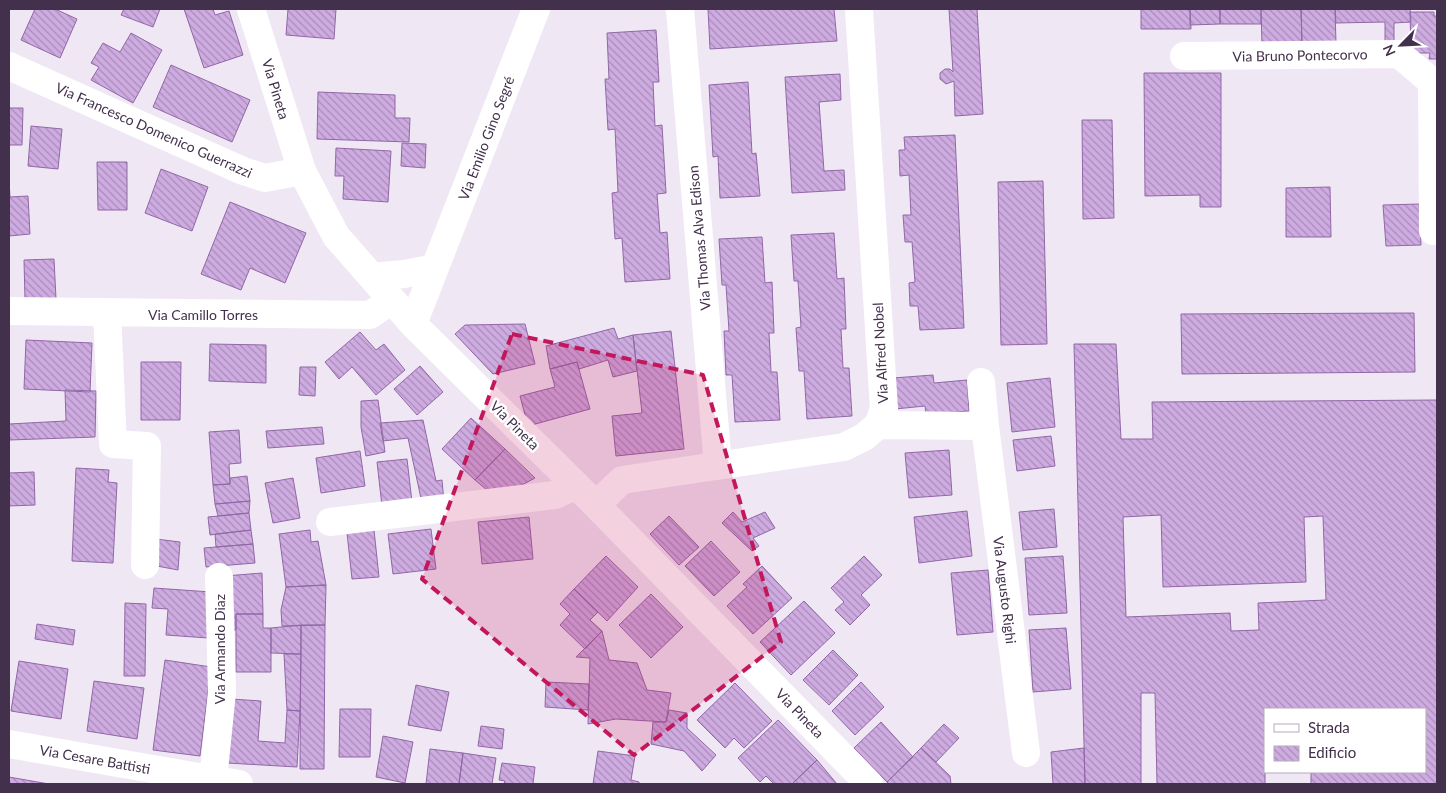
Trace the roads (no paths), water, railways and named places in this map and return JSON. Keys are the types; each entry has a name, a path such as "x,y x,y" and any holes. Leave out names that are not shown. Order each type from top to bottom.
{"street":[{"name":"Via Pineta","path":"251,9 302,171 336,236 413,324 596,505 869,784"},
{"name":"Via Emilio Gino Segré","path":"413,324 536,9"},
{"name":"Via Thomas Alva Edison","path":"680,9 718,466"},
{"name":"Via Alfred Nobel","path":"596,505 622,480 844,448 864,437 878,425 884,409 859,9"},
{"name":"Via Bruno Pontecorvo","path":"1184,56 1399,54 1432,82 1433,231 1437,231"},
{"name":"Via Francesco Domenico Guerrazzi","path":"9,66 243,171 265,178 302,171"},
{"path":"372,277 404,274 435,268"},
{"name":"Via Camillo Torres","path":"9,311 370,315 392,300"},
{"path":"107,313 113,444 147,446 145,565"},
{"name":"Via Augusto Righi","path":"981,382 1026,753"},
{"path":"878,425 985,426"},
{"path":"330,522 555,495 576,485"},
{"name":"Via Armando Diaz","path":"212,780 222,692 219,577"},
{"name":"Via Cesare Battisti","path":"9,744 239,784"}]}
